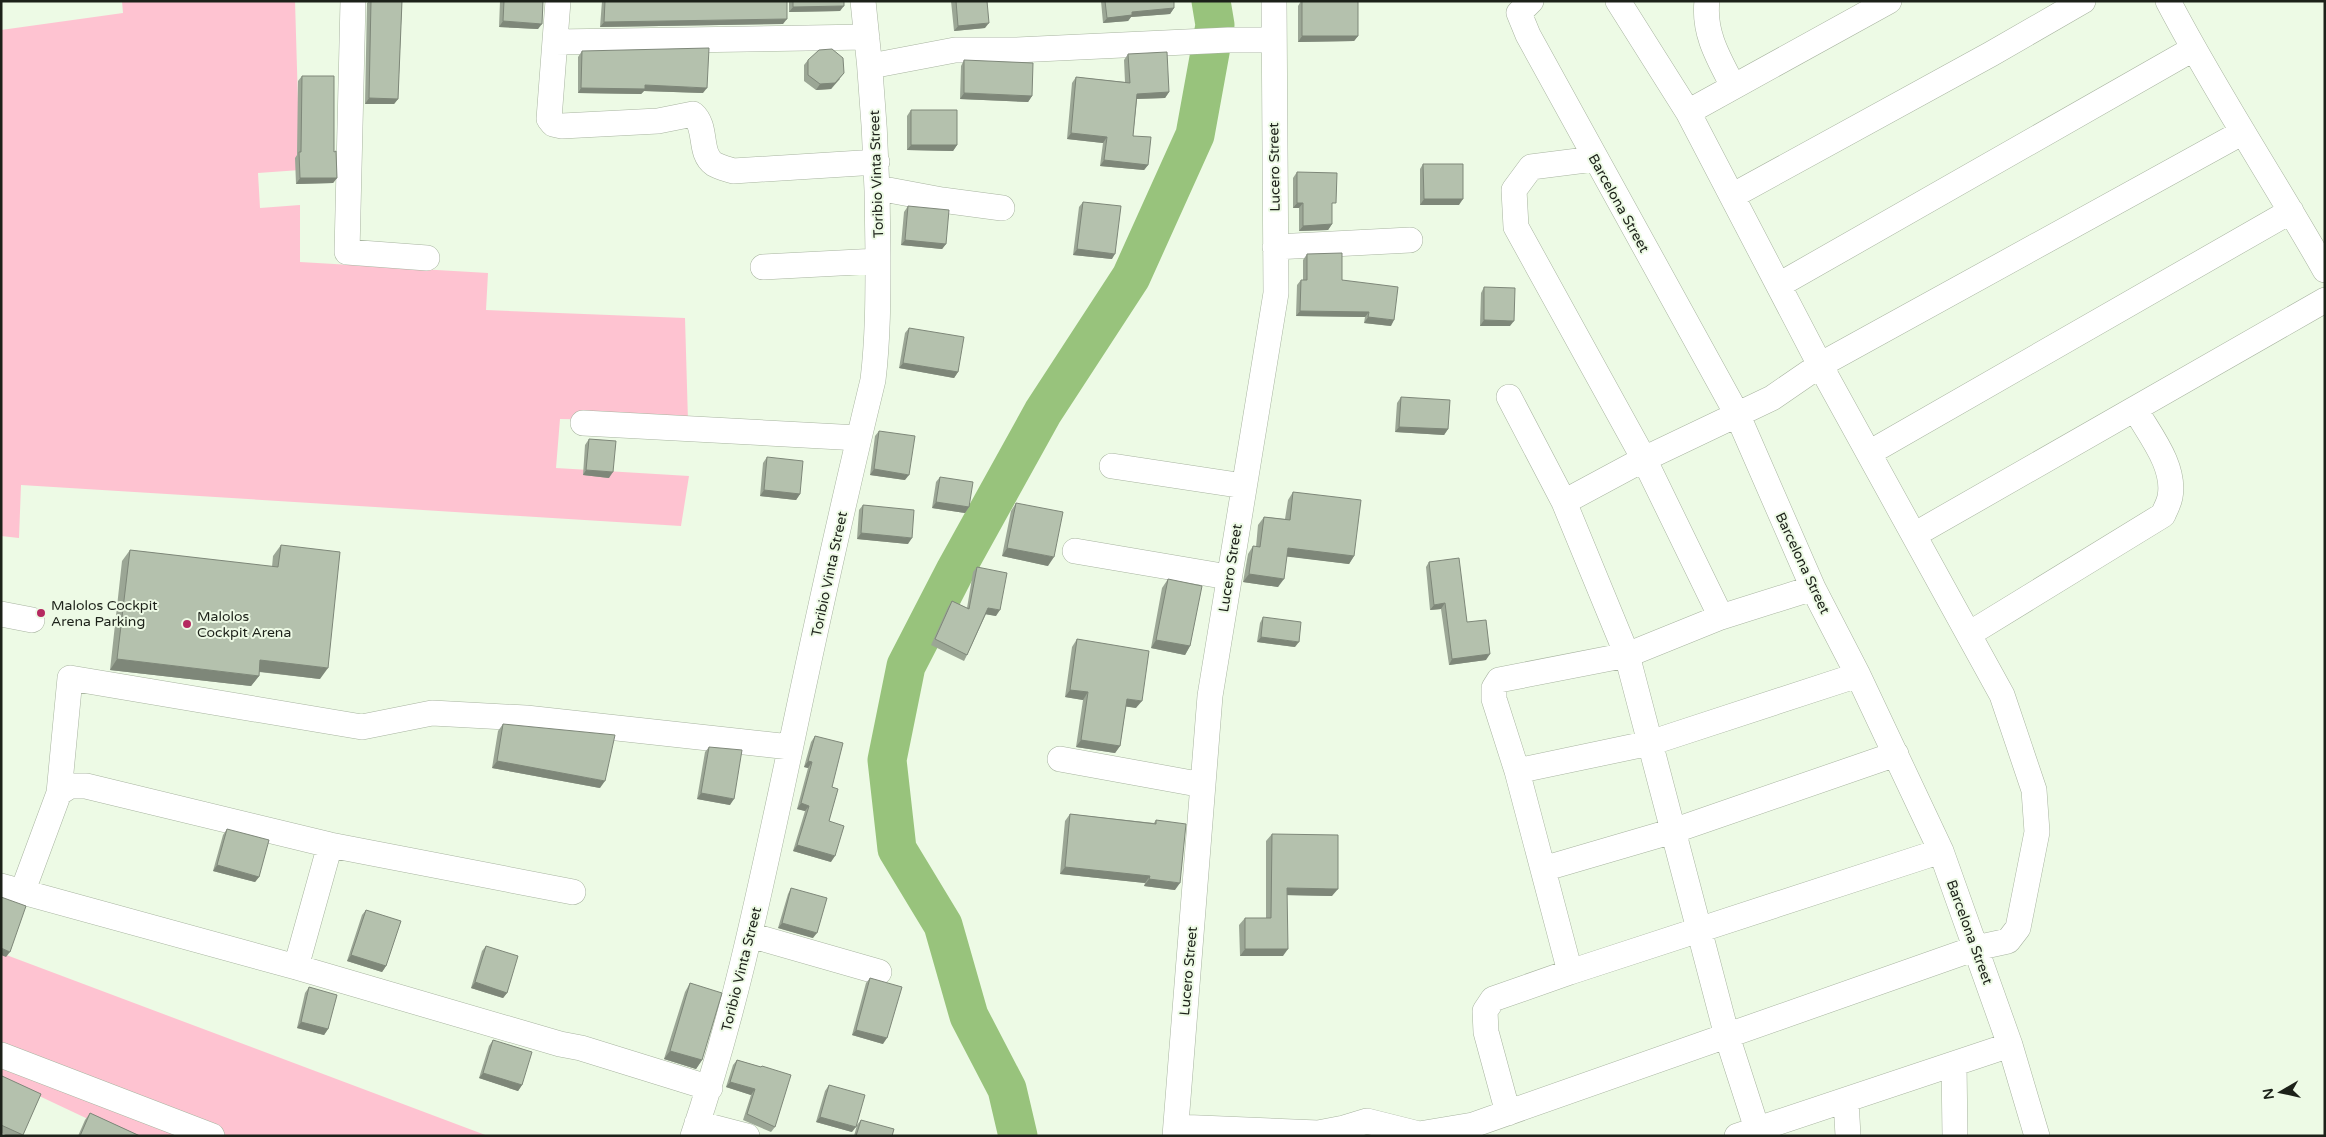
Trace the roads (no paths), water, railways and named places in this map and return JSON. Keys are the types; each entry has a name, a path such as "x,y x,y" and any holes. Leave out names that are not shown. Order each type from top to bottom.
{"street":[{"path":"353,1 347,252 427,258"},
{"path":"558,1 549,119 554,124 562,126 658,121 693,114 698,118 702,126 707,155 714,164 733,171 877,162"},
{"name":"Toribio Vinta Street","path":"695,1129 710,1088 750,935 790,747 873,380 878,341 878,188 871,66 863,1"},
{"name":"Lucero Street","path":"1175,1132 1210,696 1276,293 1272,40 1274,1"},
{"path":"1175,1132 1344,1132 1368,1121 1418,1135 1473,1130 1508,1113 1976,948 2008,941 2018,928 2037,832 2034,790 2002,695 1820,365 1688,112 1618,1"},
{"path":"1707,1 1706,15 1712,46 1733,86"},
{"path":"1688,112 1889,1"},
{"path":"1732,196 1991,54 2083,1"},
{"path":"2168,1 2193,49 2325,270"},
{"name":"Barcelona Street","path":"1525,7 1528,35 1594,159 1738,416 1813,588 1858,674 1941,851 2010,1045 2037,1136"},
{"path":"556,42 867,37"},
{"path":"871,66 956,50 1016,50 1183,44 1228,40 1272,40"},
{"path":"1779,285 2193,49"},
{"path":"1564,502 1644,459 1738,416 1772,398 1820,365 2243,132"},
{"path":"1594,159 1531,167 1514,190 1516,227 1644,459 1721,617"},
{"path":"878,188 942,200 1002,208"},
{"path":"1869,453 2291,211"},
{"path":"1275,247 1410,240"},
{"path":"764,267 878,261"},
{"path":"1914,535 2325,300"},
{"path":"1509,397 1564,502 1627,655 1751,1134 2010,1045"},
{"path":"1969,634 2162,515 2170,497 2170,480 2165,462 2135,409"},
{"path":"582,423 859,438"},
{"path":"1112,466 1244,486"},
{"path":"1075,551 1228,577"},
{"path":"1570,972 1517,771 1494,699 1494,688 1499,680 1627,655 1721,617 1813,588"},
{"path":"1,614 32,620"},
{"path":"1517,771 1650,742 1858,674"},
{"path":"710,1088 581,1048 560,1044 296,966 12,889 59,793 70,678 362,727 432,713 526,718 790,747"},
{"path":"1543,869 1673,832 1896,754"},
{"path":"1060,759 1203,785"},
{"path":"59,793 70,786 86,786 330,845 573,892"},
{"path":"296,966 330,845"},
{"path":"1508,1113 1486,1032 1485,1011 1493,999 1941,851"},
{"path":"750,935 879,972"},
{"path":"1,1055 212,1136"},
{"path":"1954,1064 1955,1136"},
{"path":"1846,1100 1848,1136"},
{"path":"695,1129 747,1136"}],"waterway":[{"path":"1018,1136 1007,1089 969,1016 943,925 897,849 887,760 906,666 955,571 1043,412 1131,277 1195,135 1215,25 1211,1"}],"place":[{"name":"Malolos Cockpit Arena Parking","path":"41,613"},
{"name":"Malolos Cockpit Arena","path":"187,624"}]}
